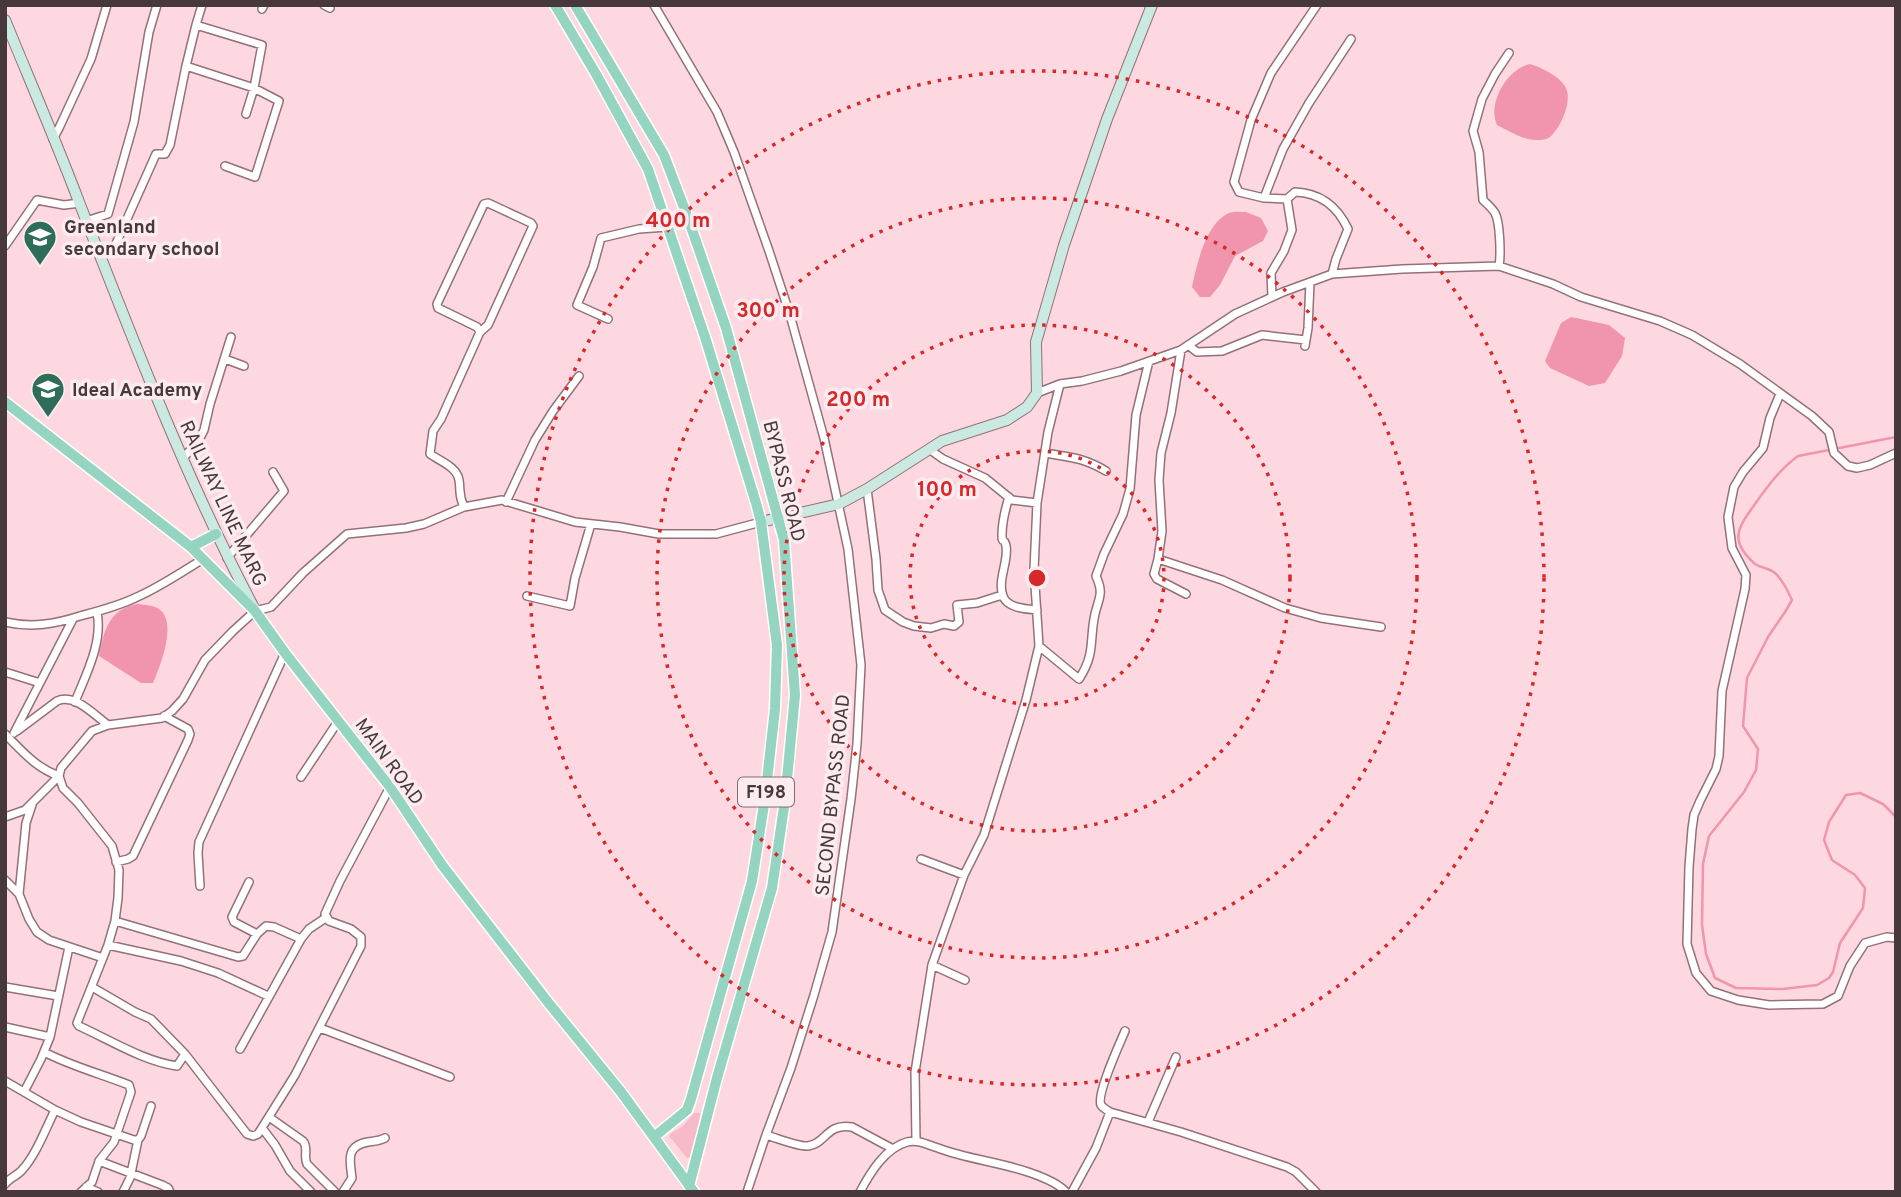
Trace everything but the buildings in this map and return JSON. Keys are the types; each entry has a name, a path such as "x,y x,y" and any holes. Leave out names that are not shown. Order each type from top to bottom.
{"main road":[{"name":"BYPASS ROAD","path":"555,5 648,169 705,337 761,522 777,645 775,709 765,798 752,881 698,1075"},
{"name":"BYPASS ROAD","path":"575,5 664,155 729,337 784,540 795,695 785,800 772,888 717,1079"},
{"name":"MAIN ROAD","path":"5,401 191,547 255,611 390,787 442,865 547,1002 621,1092 692,1189"},
{"path":"191,547 216,534"},
{"path":"765,798 785,800"},
{"path":"698,1075 717,1079"},
{"name":"F198","path":"654,1137 687,1110 698,1075"},
{"name":"F198","path":"692,1189 717,1079"}],"street":[{"path":"53,139 91,58 107,5"},
{"path":"86,221 108,214 134,122 149,32 157,5"},
{"path":"100,257 114,248 156,154 165,154 170,145 202,5"},
{"name":"SECOND BYPASS ROAD","path":"654,5 717,112 734,152 790,315 839,504 848,549 860,664 857,744 832,932 791,1068 747,1192"},
{"path":"1037,393 1036,342 1064,245 1107,119 1152,5"},
{"path":"1317,5 1271,73 1251,120 1234,183 1239,192 1264,198 1287,199 1295,192 1322,198 1341,214 1348,229 1332,274"},
{"name":"RAILWAY LINE MARG","path":"5,20 182,460 255,611"},
{"path":"196,25 262,45 254,89 246,114"},
{"path":"1264,198 1283,149 1351,38"},
{"path":"1499,265 1501,257 1498,220 1494,209 1483,200 1479,152 1473,131 1482,99 1494,74 1509,53"},
{"path":"186,66 254,89 279,101 255,177 225,166"},
{"path":"1272,298 1271,273 1292,230 1287,199"},
{"path":"5,246 37,200 65,205 80,204"},
{"path":"464,507 459,496 459,477 454,470 430,454 433,431 441,419 476,337 488,325 533,226 488,203 484,204 437,304 438,308 477,327 480,332"},
{"path":"608,319 577,305 593,267 601,238 639,229 667,227 688,218"},
{"path":"5,817 25,810 59,776 61,768 92,731 108,725 162,718 173,710 183,699 205,660 255,611 271,607 303,573 347,534 406,528 424,524 464,507 502,500 575,522 659,534 716,534 839,504 942,441 1007,420 1027,407 1037,393 1060,384 1121,371 1185,348 1235,314 1332,274 1499,265 1581,297 1660,321 1692,335 1740,364 1812,416 1829,432 1834,453 1847,466 1857,468 1870,465 1896,453"},
{"path":"1185,348 1197,352 1222,351 1262,334 1306,343 1310,282"},
{"path":"182,460 198,442 204,430 231,337"},
{"path":"1185,348 1161,453 1159,480 1162,531 1154,574 1157,579 1186,594"},
{"path":"225,359 244,366"},
{"path":"1039,646 1079,679 1086,669 1092,651 1095,615 1100,599 1101,588 1096,576 1130,489 1136,415 1149,361"},
{"path":"506,502 536,440 579,376"},
{"path":"916,1140 915,1072 932,965 964,875 984,835 1026,700 1039,646 1034,570 1037,503 1060,384"},
{"path":"1780,394 1770,418 1763,448 1743,472 1734,488 1728,517 1732,548 1746,575 1745,589 1722,691 1717,769 1695,815 1689,867 1687,944 1696,973 1711,991 1738,1000 1769,1005 1823,1004 1838,996 1850,966 1865,943 1887,937 1896,939"},
{"path":"929,449 943,459 985,478 1012,500 1037,503"},
{"path":"1045,453 1076,457 1106,471"},
{"path":"228,558 284,491 273,472"},
{"path":"867,489 878,590 885,610 914,626 954,626 959,622 957,605 978,603 1002,595"},
{"path":"1009,497 1003,519 1002,537 1006,545 1002,595 1016,607 1037,610"},
{"path":"527,596 570,606 575,578 591,524"},
{"path":"5,633 9,623 26,626 47,625 97,612 141,596 204,559"},
{"path":"1158,559 1222,580 1285,608 1321,618 1381,627"},
{"path":"75,702 91,665 99,632 97,612"},
{"path":"9,735 73,619"},
{"path":"200,886 199,842 285,653"},
{"path":"5,673 40,683"},
{"path":"9,735 57,701 68,699 108,725"},
{"path":"117,862 133,856 188,740 188,729 164,716"},
{"path":"301,777 339,720"},
{"path":"9,735 30,760 59,776"},
{"path":"59,776 63,788 112,846 119,870 115,921 78,1021 79,1026 169,1065 177,1066 186,1054"},
{"path":"92,987 150,1018 186,1054 247,1134 253,1136 262,1128 295,1075 361,946 361,937 351,929 329,921 326,914 340,881 390,787"},
{"path":"19,894 26,823 32,803"},
{"path":"921,859 964,875"},
{"path":"5,880 19,894 37,932 50,940 103,958"},
{"path":"249,882 232,917 234,922 257,934"},
{"path":"240,1049 301,939 309,929 327,917"},
{"path":"115,921 238,957 243,956 257,934 266,926 301,939"},
{"path":"108,945 218,972 268,996"},
{"path":"24,1092 50,1037 69,947"},
{"path":"932,965 965,980"},
{"path":"5,987 58,996"},
{"path":"5,1027 50,1037"},
{"path":"320,1028 450,1077"},
{"path":"1125,1031 1104,1082 1100,1101 1102,1107 1110,1112 1287,1167 1316,1192"},
{"path":"44,1052 129,1085 129,1100 114,1142 99,1161 95,1175 84,1189 98,1192"},
{"path":"1148,1122 1176,1058"},
{"path":"5,1081 80,1122 138,1140"},
{"path":"123,1192 151,1106"},
{"path":"5,1184 21,1172 28,1162 55,1110"},
{"path":"1072,1192 1097,1149 1110,1112"},
{"path":"269,1117 306,1144 307,1164 335,1192"},
{"path":"766,1135 803,1146 811,1145 836,1127 845,1126 893,1149"},
{"path":"262,1128 290,1171 311,1192"},
{"path":"343,1192 352,1178 349,1161 352,1151 364,1142 385,1138"},
{"path":"860,1192 868,1178 893,1149 916,1140 954,1154 1027,1171 1061,1186 1066,1192"},
{"path":"99,1161 162,1185 170,1192"}],"shaded area":[{"path":"1530,64 1556,77 1564,84 1568,93 1567,106 1560,124 1551,136 1544,139 1533,140 1517,135 1497,125 1495,116 1501,88 1514,73"},
{"path":"1246,212 1261,218 1268,231 1263,241 1235,256 1220,285 1210,297 1200,297 1192,287 1208,235 1221,218 1229,213"},
{"path":"1571,317 1609,325 1625,338 1622,356 1605,383 1589,386 1550,368 1545,361 1561,323"},
{"path":"138,604 159,609 167,624 166,645 153,683 141,683 99,656 106,629 114,616"},
{"path":"694,1113 700,1113 701,1120 691,1157 687,1158 669,1136 683,1126"}],"waterway":[{"path":"1896,437 1798,456 1769,485 1740,528 1739,542 1747,556 1755,564 1778,576 1792,600 1768,637 1747,678 1743,726 1758,749 1756,770 1744,792 1709,836 1703,864 1702,925 1706,954 1715,978 1736,988 1783,989 1817,985 1829,978 1840,943 1863,908 1865,888 1855,875 1832,860 1824,840 1829,822 1846,795 1860,793 1883,804 1896,817"}],"place":[{"name":"Greenland secondary school","path":"40,267"},
{"name":"Ideal Academy","path":"48,419"}]}
